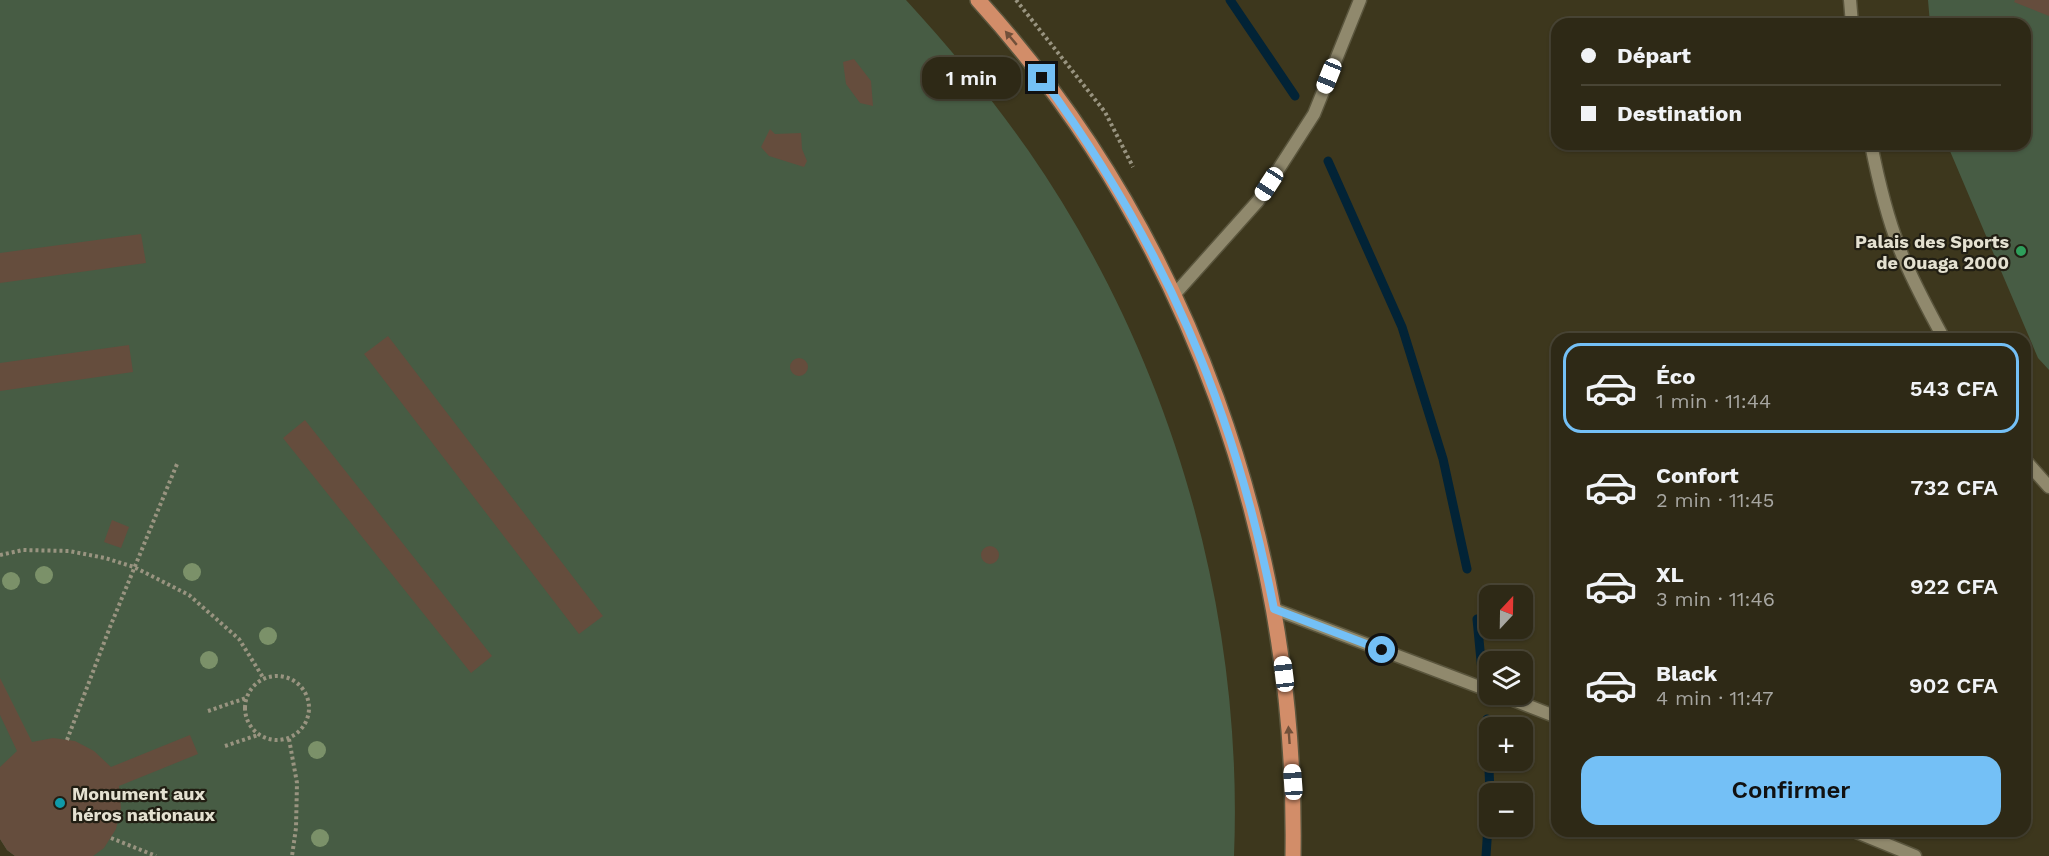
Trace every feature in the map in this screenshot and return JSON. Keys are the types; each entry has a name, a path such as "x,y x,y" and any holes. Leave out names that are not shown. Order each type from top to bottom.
{"main road":[{"path":"978,0 1042,78 1091,147 1135,220 1174,295 1207,371 1235,449 1257,528 1274,609 1290,739 1293,782 1293,856"}],"street":[{"path":"1174,295 1258,201 1314,114 1360,0"},
{"path":"1850,0 1851,18"},
{"path":"1872,150 1886,210 1899,248 1941,333"},
{"path":"2031,467 2049,488"},
{"path":"1274,609 1479,687"},
{"path":"1526,705 1551,715"},
{"path":"1869,837 1915,856"}],"path":[{"path":"67,740 134,567 177,464"},
{"path":"0,555 23,550 69,551 105,558 134,567 189,595 239,639 264,679"},
{"path":"279,676 289,678 305,693 309,703 309,714 298,733 289,739 278,741 258,735 246,718 244,708 246,698 251,688 264,679 279,676"},
{"path":"208,711 246,698"},
{"path":"225,746 258,735"},
{"path":"289,739 297,783 296,828 292,856"},
{"path":"111,838 156,856"}],"green space":[{"path":"0,0 906,0 970,73 1028,150 1078,229 1122,312 1158,398 1188,487 1211,578 1226,670 1234,763 1234,856 15,856 7,850 0,839"},
{"name":"Palais des Sports de Ouaga 2000","path":"1928,0 2049,0 2049,370 2038,358 2031,342 2031,333 2027,333 1950,150 2031,150 2031,18 1930,18"}],"building":[{"path":"2015,0 2049,0 2049,16 2014,2"},
{"path":"854,59 871,81 873,106 860,103 846,84 843,62"},
{"path":"770,129 775,134 801,133 802,149 807,161 804,167 769,156 761,147"},
{"path":"141,234 146,263 0,283 0,253"},
{"path":"388,336 603,616 579,634 364,354"},
{"path":"129,345 133,372 0,391 0,363"},
{"path":"799,358 805,361 808,367 805,373 799,376 793,373 790,367 793,361"},
{"path":"305,420 492,656 471,673 283,438"},
{"path":"112,520 129,527 121,548 104,542"},
{"path":"990,546 998,551 999,555 994,563 990,564 982,559 981,555 986,547"},
{"path":"0,678 32,742 53,738 75,741 94,751 111,767 190,735 198,754 119,786 121,808 116,829 104,848 93,856 15,856 7,850 0,839 0,767 17,751 0,715"}],"waterway":[{"path":"1230,0 1295,96"},
{"path":"1328,161 1402,327 1443,459 1467,569"},
{"path":"1477,619 1480,651"},
{"path":"1489,771 1490,783"},
{"path":"1486,856 1487,837"}],"place":[{"name":"Palais des Sports de Ouaga 2000","path":"2021,251"},
{"name":"Monument aux héros nationaux","path":"60,803"}],"route":[{"path":"1042,78 1091,147 1135,220 1165,276 1191,333 1235,449 1257,528 1274,609 1382,650"}]}
